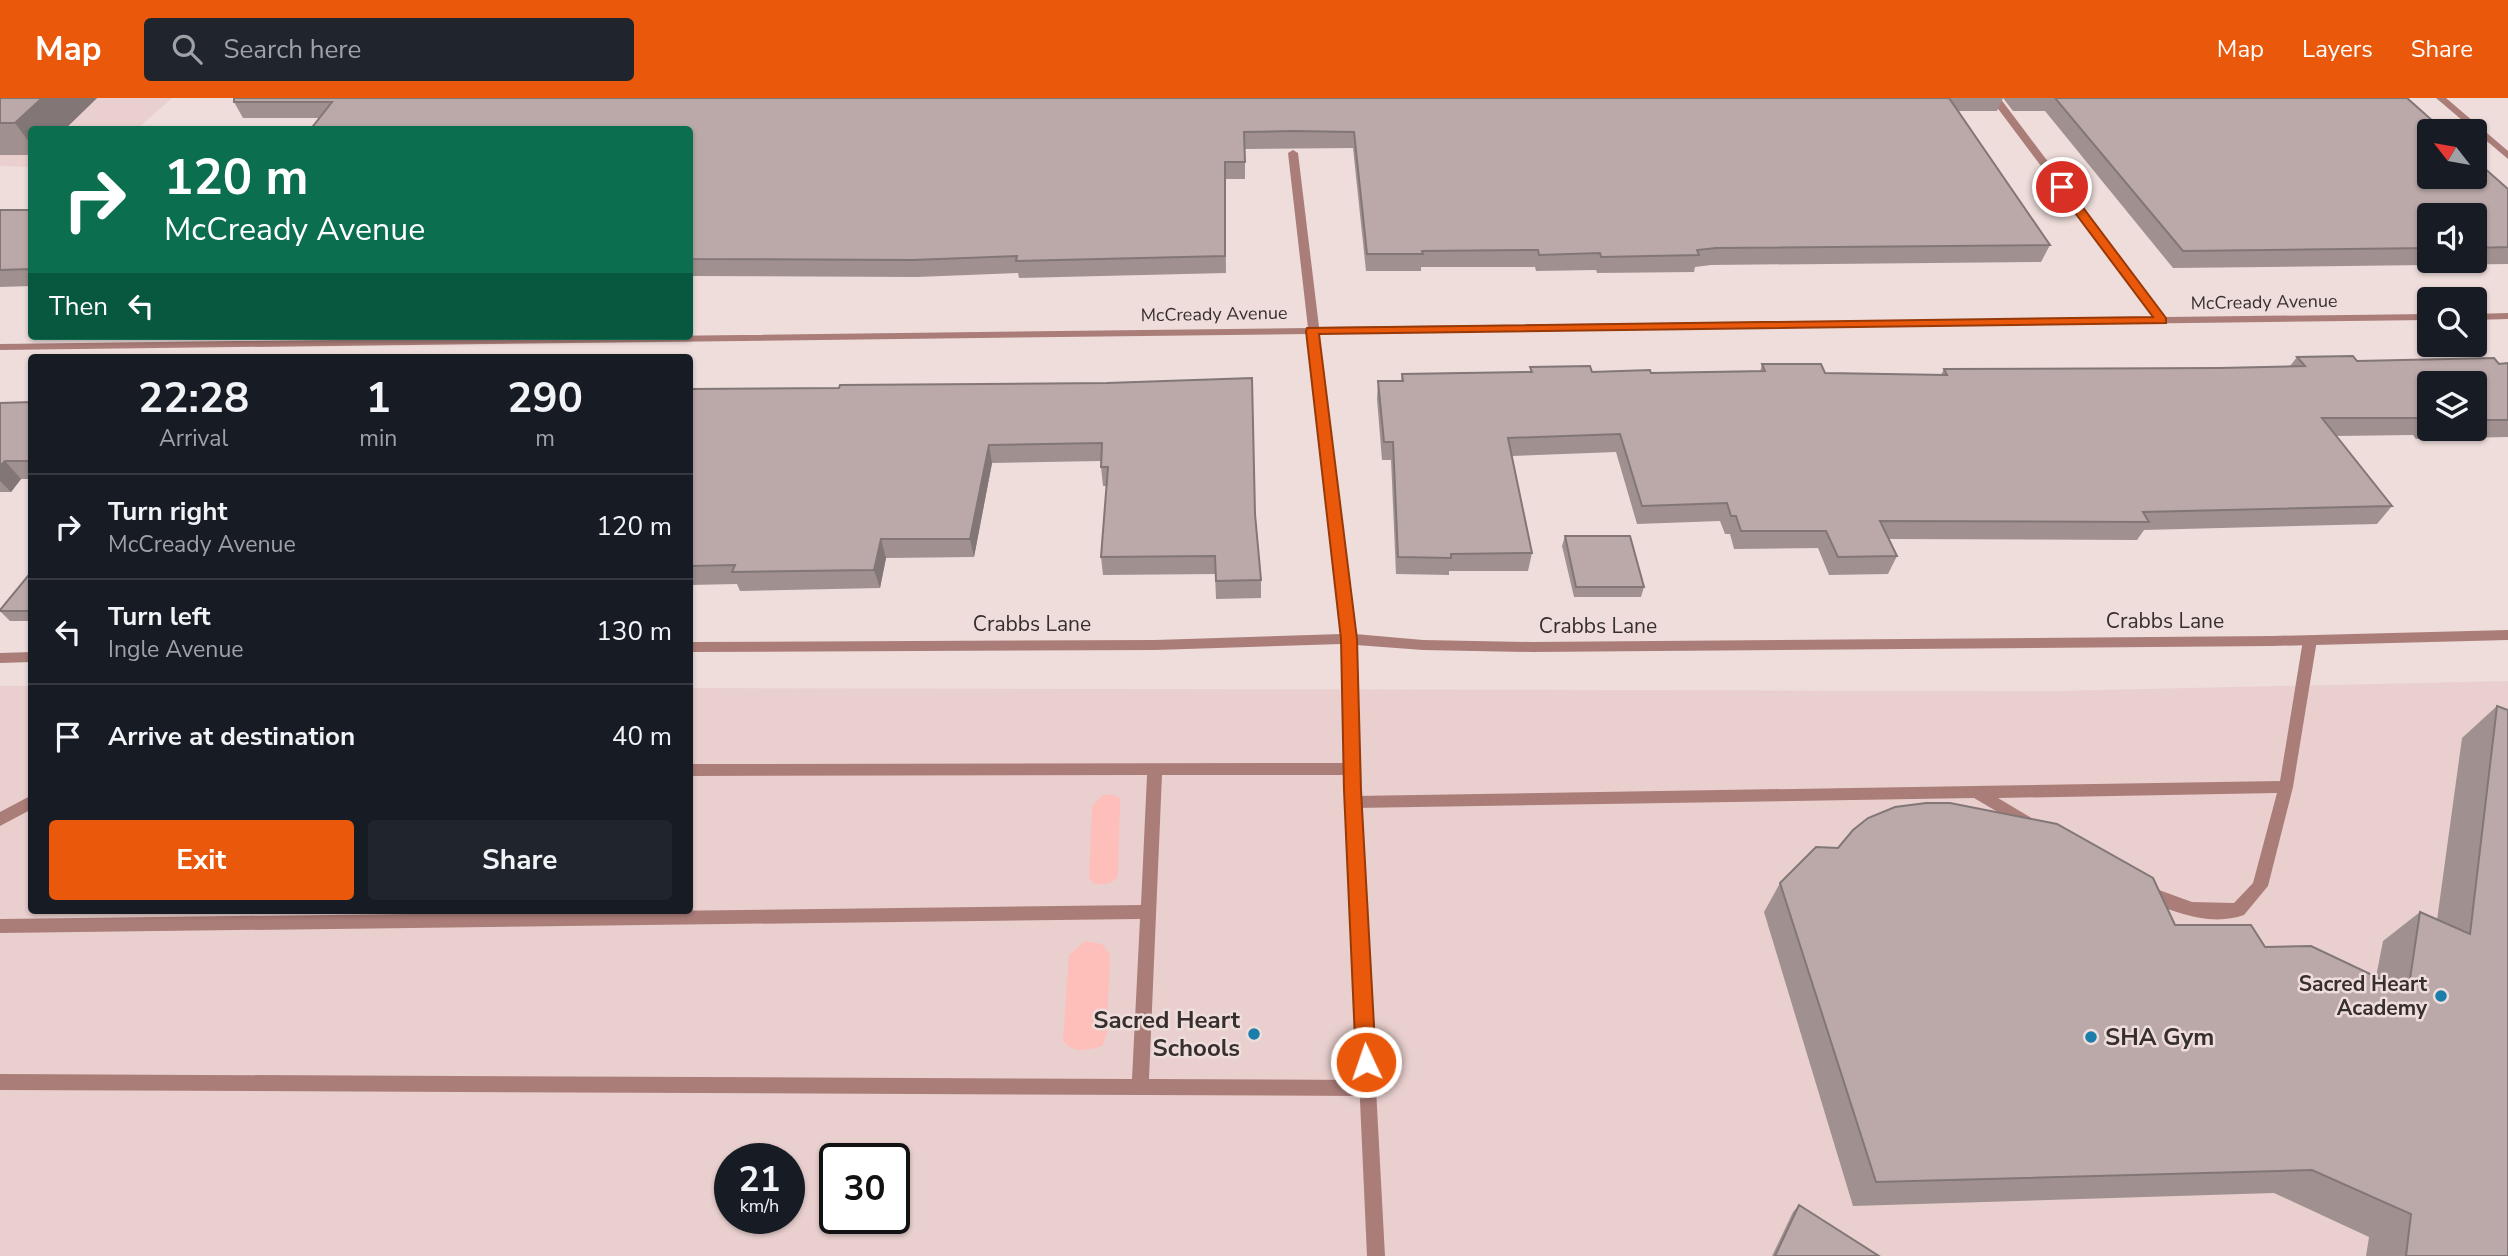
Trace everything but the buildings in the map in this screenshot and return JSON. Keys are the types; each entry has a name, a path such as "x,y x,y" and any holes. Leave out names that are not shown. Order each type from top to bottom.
{"street":[{"path":"1995,98 2162,321"},
{"path":"2441,98 2508,156"},
{"path":"1293,153 1349,639 1352,769 1376,1256"},
{"path":"2487,317 2508,316"},
{"name":"McCready Avenue","path":"693,339 2417,317"},
{"name":"McCready Avenue","path":"0,347 574,340"},
{"name":"Crabbs Lane","path":"693,648 1155,645 1349,639 1423,645 1532,648 2310,640 2508,635"},
{"path":"2131,883 2164,902 2205,914 2238,910 2260,886 2286,787 2310,640"},
{"path":"0,658 28,657"},
{"path":"1140,1086 1155,769"},
{"path":"693,770 1352,769"},
{"path":"1354,802 2286,787"},
{"path":"1975,792 2042,832"},
{"path":"0,820 28,803"},
{"path":"0,926 1149,912"},
{"path":"0,1082 1367,1088"}],"shaded area":[{"path":"0,98 172,98 140,126 28,126 28,167 0,166"},
{"name":"Sacred Heart Schools","path":"2508,681 2508,1256 0,1256 0,686 28,686 28,914 693,914 693,688 2055,691"},
{"path":"1103,795 1114,795 1120,799 1118,877 1110,883 1094,884 1089,878 1092,806"},
{"path":"1085,941 1102,944 1110,955 1107,1033 1102,1046 1081,1050 1072,1048 1063,1041 1069,955"}],"place":[{"name":"Sacred Heart Academy","path":"2441,996"},
{"name":"Sacred Heart Schools","path":"1254,1034"},
{"name":"SHA Gym","path":"2091,1037"}],"route":[{"path":"1366,1062 1349,639 1312,331 2162,321 2062,187"}]}
